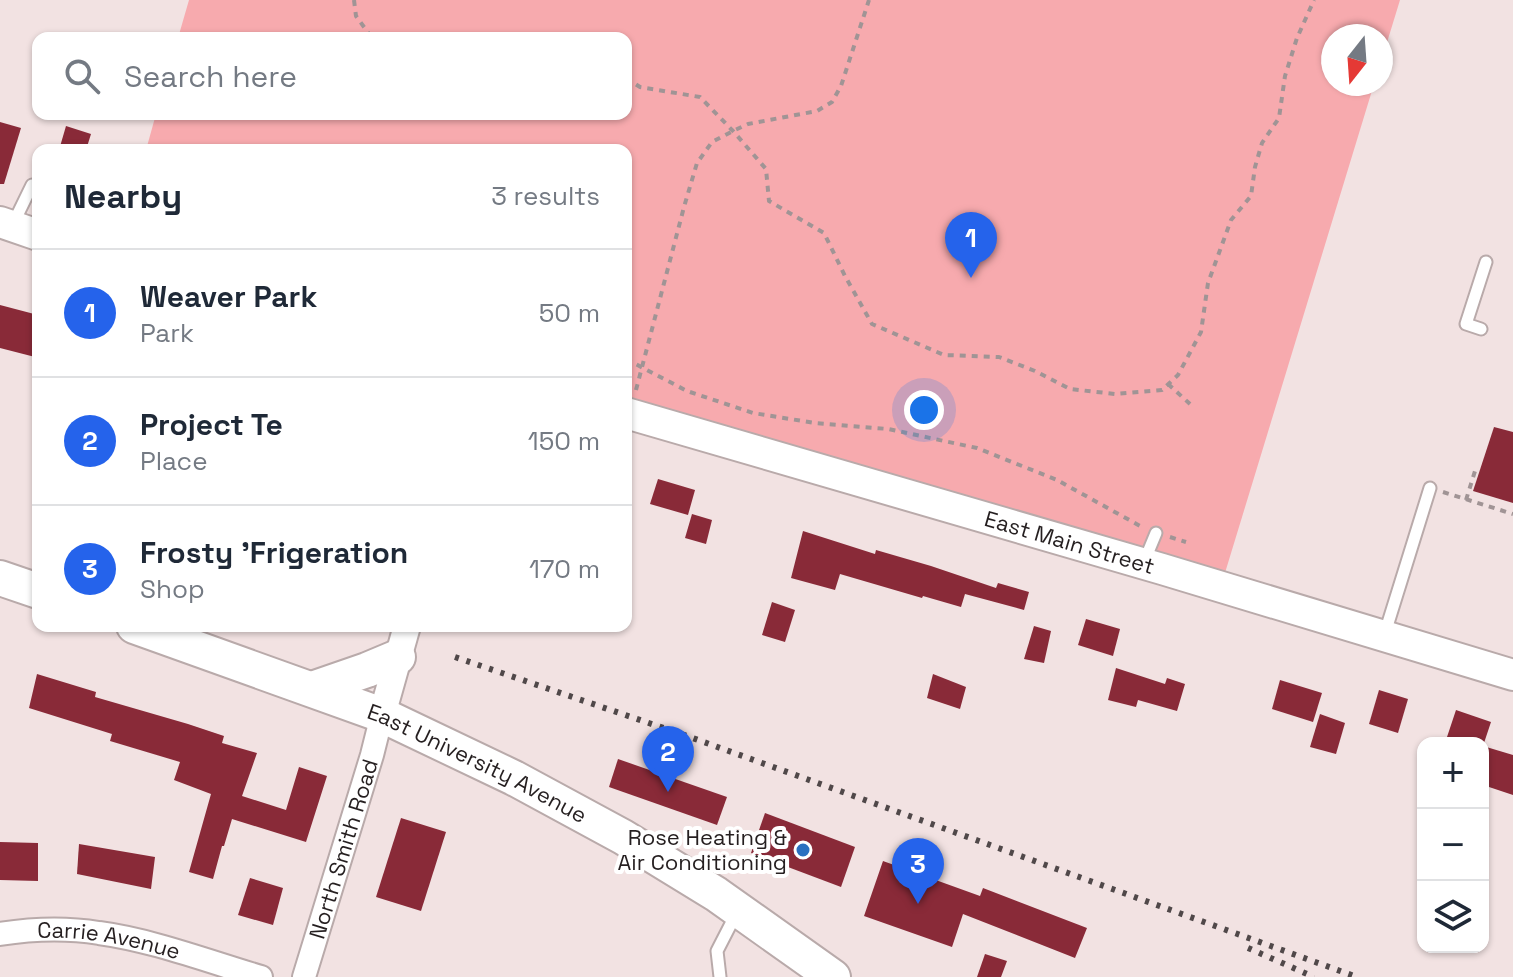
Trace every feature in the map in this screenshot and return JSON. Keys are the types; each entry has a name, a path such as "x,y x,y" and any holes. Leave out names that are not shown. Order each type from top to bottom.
{"main road":[{"name":"East Main Street","path":"632,414 1513,675"},
{"path":"0,578 32,589"},
{"name":"East University Avenue","path":"151,632 382,715 540,791 716,894 833,977"},
{"path":"312,689 367,670 402,642"}],"street":[{"name":"North Smith Road","path":"304,977 372,755 402,642"},
{"name":"Carrie Avenue","path":"0,934 65,930 99,933 131,939 261,977"}],"lane":[{"path":"17,228 32,185"},
{"path":"1481,329 1466,324 1486,262"},
{"path":"1384,636 1430,488"},
{"path":"1143,564 1156,533"},
{"path":"720,977 717,951 738,910"}],"path":[{"path":"354,0 356,16 368,32"},
{"path":"632,399 697,163 712,142 748,124 817,111 832,102 841,86 869,0"},
{"path":"632,82 640,87 700,97 766,169 769,201 824,233 872,324 944,355 999,357 1070,389 1115,394 1162,390 1178,375 1201,332 1208,283 1231,220 1251,196 1262,143 1279,118 1285,76 1314,0"},
{"path":"632,362 687,391 753,413 815,423 888,429 977,448 1057,480 1141,527 1186,542"},
{"path":"1168,384 1190,404"},
{"path":"1466,500 1475,471"},
{"path":"1430,488 1513,514"}],"shaded area":[{"path":"189,0 1400,0 1393,24 1321,24 1321,96 1370,96 1221,586 632,409 632,144 148,144 154,120 632,120 632,32 180,32"}],"building":[{"path":"0,122 21,128 4,184 0,184"},
{"path":"66,126 91,134 88,144 61,144"},
{"path":"0,305 32,313 32,356 0,348"},
{"path":"1494,427 1513,432 1513,503 1473,491"},
{"path":"658,479 695,490 688,515 650,504"},
{"path":"692,514 712,520 706,544 685,538"},
{"path":"803,531 875,554 876,550 931,566 996,588 998,583 1029,592 1024,610 965,594 961,607 840,574 835,590 791,578"},
{"path":"772,602 795,610 785,642 762,635"},
{"path":"1086,619 1120,629 1113,656 1078,645"},
{"path":"1034,626 1051,631 1044,663 1024,659"},
{"path":"1116,668 1165,684 1167,678 1185,684 1177,711 1138,700 1136,707 1108,700"},
{"path":"37,674 96,692 95,697 224,736 222,743 257,753 242,796 286,810 299,767 327,776 306,842 232,819 213,879 189,872 211,794 174,780 180,762 110,741 112,734 29,708"},
{"path":"933,674 966,687 960,709 927,698"},
{"path":"1280,680 1322,693 1313,722 1272,709"},
{"path":"1379,690 1408,699 1398,733 1369,724"},
{"path":"1456,710 1491,722 1486,737 1447,737"},
{"path":"1320,714 1345,723 1336,754 1310,747"},
{"path":"1489,748 1513,755 1513,795 1489,787"},
{"path":"618,759 727,797 717,825 609,787"},
{"name":"Rose Heating & Air Conditioning","path":"765,813 855,847 841,887 751,853"},
{"path":"401,818 446,832 421,911 376,897"},
{"path":"0,842 38,843 38,881 0,880"},
{"path":"79,844 155,857 151,889 77,874"},
{"path":"883,861 980,896 983,888 1087,928 1075,958 963,914 952,947 864,916"},
{"path":"250,878 283,888 273,925 238,915"},
{"path":"985,954 1007,961 1001,977 977,977"}],"railway":[{"path":"455,657 687,736 1357,977"},
{"path":"1248,948 1314,977"}],"place":[{"name":"Weaver Park","path":"971,278"},
{"name":"Project Te","path":"668,792"},
{"name":"Rose Heating & Air Conditioning","path":"803,850"},
{"name":"Frosty 'Frigeration","path":"918,904"}]}
